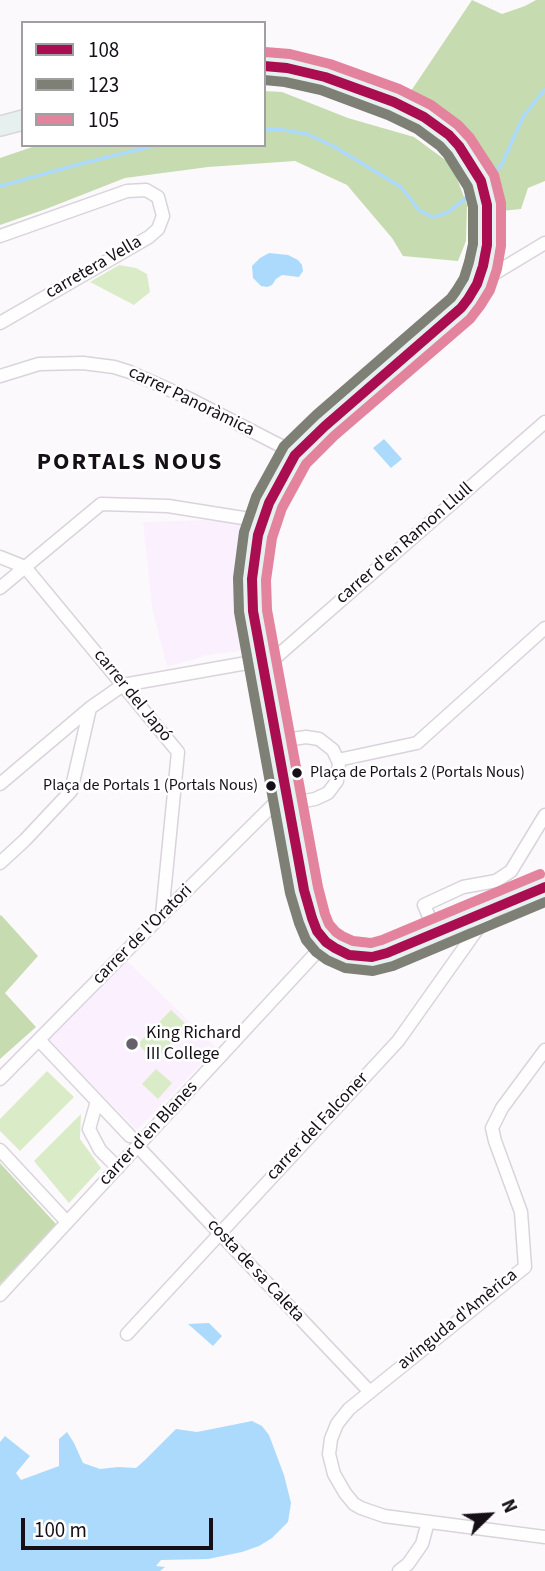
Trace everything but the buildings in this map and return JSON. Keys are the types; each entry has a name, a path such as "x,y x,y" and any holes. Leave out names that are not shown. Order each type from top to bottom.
{"main road":[{"path":"266,66 325,77 394,102 424,117 454,141 468,159 481,181 487,205 487,245 483,266 477,284 461,308 350,403 295,455 277,486 258,535 252,579 253,611 307,904 317,931 326,942 349,955 372,957 545,887"},
{"path":"0,126 21,121"}],"street":[{"name":"carretera Vella","path":"0,236 127,191 146,190 158,197 163,216 158,229 149,237 0,323"},
{"path":"477,284 545,243"},
{"name":"carrer Panoràmica","path":"0,376 39,364 83,363 114,367 188,398 295,455"},
{"name":"carrer d'en Ramon Llull","path":"262,661 275,658 545,422"},
{"path":"0,588 101,504 168,506 262,521"},
{"name":"carrer del Japó","path":"0,557 25,567 178,752 162,915"},
{"path":"338,760 417,743 545,628"},
{"path":"0,783 90,708 123,685 262,661"},
{"path":"0,863 25,841 71,792 90,708"},
{"path":"278,741 306,737 319,739 330,747 338,760 337,781 328,793 315,799 287,798"},
{"name":"carrer de l'Oratori","path":"0,1079 162,915 287,798"},
{"path":"436,933 424,905 463,887 496,881 511,871 545,815"},
{"name":"carrer del Falconer","path":"127,1334 398,1041 494,907"},
{"name":"carrer d'en Blanes","path":"0,1295 326,942"},
{"path":"39,1040 130,1136"},
{"name":"avinguda d'Amèrica","path":"369,1391 524,1267 521,1212 492,1128 502,1108 545,1050"},
{"path":"97,1101 89,1129 100,1150 118,1168"},
{"path":"0,1150 67,1222"},
{"name":"costa de sa Caleta","path":"141,1150 369,1391"},
{"path":"369,1391 337,1424 329,1454 334,1474 354,1504 384,1516 545,1537"},
{"path":"399,1571 408,1564 422,1544 428,1522"}],"shaded area":[{"path":"207,520 241,523 234,576 242,651 208,655 167,667 152,608 143,522"},
{"name":"King Richard III College","path":"126,960 217,1048 137,1130 48,1040"}],"green space":[{"path":"472,0 502,14 536,0 545,0 545,181 528,188 521,209 501,211 480,153 467,134 440,110 411,91"},
{"path":"266,91 282,92 348,118 414,137 452,165 467,205 466,241 458,261 403,256 392,238 347,185 295,161 208,167 125,178 0,225 0,158 32,147 266,147"},
{"path":"119,265 136,268 147,274 150,292 134,305 90,282"},
{"path":"0,916 38,956 5,993 36,1027 0,1059"},
{"path":"171,1010 188,1026 154,1061 138,1044"},
{"path":"156,1069 172,1083 158,1099 142,1084"},
{"path":"47,1071 74,1097 20,1151 0,1131 0,1119"},
{"path":"81,1114 80,1139 101,1168 69,1203 34,1161"},
{"path":"0,1163 56,1224 0,1284"}],"water":[{"path":"269,253 288,255 298,260 303,271 299,277 282,275 272,285 261,286 253,278 252,266"},
{"path":"384,439 402,459 391,468 373,448"},
{"path":"209,1323 222,1336 213,1346 188,1324"},
{"path":"252,1421 262,1426 269,1435 291,1503 288,1522 272,1538 259,1546 208,1559 161,1560 156,1566 165,1567 160,1571 0,1571 0,1442 5,1436 30,1456 16,1473 21,1480 59,1466 59,1439 67,1432 83,1463 100,1469 136,1468 176,1429 197,1432"}],"waterway":[{"path":"487,176 501,166 523,117 545,89"},
{"path":"266,130 307,134 333,146 401,187 419,210 432,217 451,210 476,186"},
{"path":"0,186 149,147"}],"transit line":[{"name":"105","path":"266,52 290,54 330,64 399,89 431,105 458,125 470,138 494,175 501,203 501,246 497,269 490,290 480,306 470,319 334,436 306,464 282,508 272,538 266,580 267,610 325,914 329,924 342,936 353,941 371,943 540,874"},
{"name":"108","path":"266,66 325,77 394,102 424,117 459,146 481,181 487,205 487,245 483,266 468,299 295,455 269,503 258,535 252,579 253,611 304,890 312,918 317,931 335,948 349,955 372,957 545,887"},
{"name":"123","path":"266,80 321,90 417,129 448,155 468,187 473,207 473,244 464,278 456,291 284,446 256,497 244,532 238,578 239,612 290,893 299,923 306,940 327,960 345,968 373,971 393,966 545,902"}],"place":[{"name":"Plaça de Portals 2 (Portals Nous)","path":"297,773"},
{"name":"Plaça de Portals 1 (Portals Nous)","path":"271,786"},
{"name":"King Richard III College","path":"132,1044"}],"district":[{"name":"PORTALS NOUS","path":"130,464"}]}
